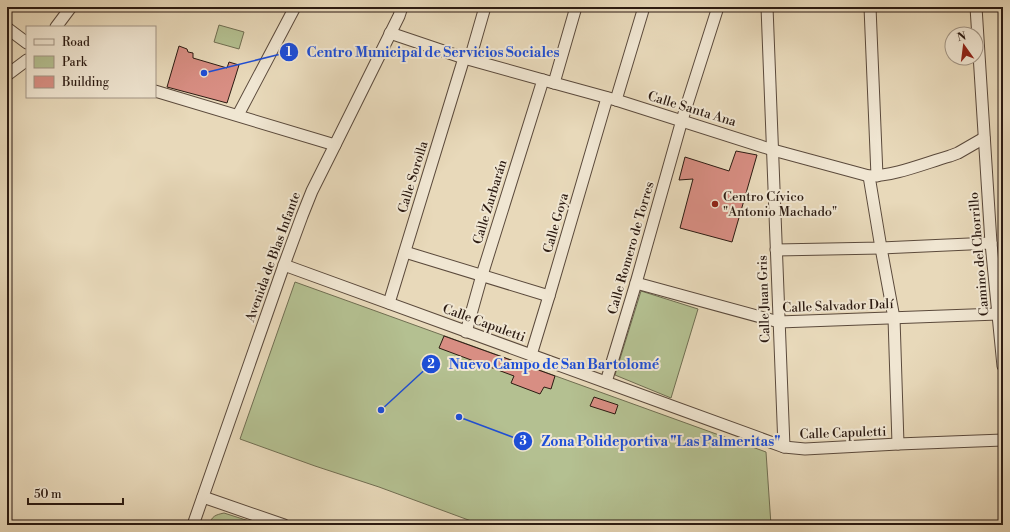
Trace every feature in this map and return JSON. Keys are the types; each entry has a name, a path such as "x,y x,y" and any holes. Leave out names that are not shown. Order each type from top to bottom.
{"street":[{"path":"57,26 71,7"},
{"path":"238,115 295,7"},
{"name":"Avenida de Blas Infante","path":"193,525 302,216 312,192 402,7"},
{"name":"Calle Sorolla","path":"389,304 467,58 485,7"},
{"path":"554,83 576,7"},
{"name":"Calle Goya","path":"531,355 611,99 644,7"},
{"name":"Calle Romero de Torres","path":"606,382 636,283 682,120 718,7"},
{"name":"Calle Juan Gris","path":"767,7 784,447"},
{"path":"870,7 873,176 881,248 894,318 898,444"},
{"name":"Camino del Chorrillo","path":"976,7 991,243 1003,366"},
{"path":"7,28 26,42"},
{"name":"Calle Santa Ana","path":"390,33 467,58 682,120 773,150 873,176 890,174 950,156 984,138"},
{"path":"7,74 26,61"},
{"name":"Calle Zurbarán","path":"466,332 482,275 543,80"},
{"path":"156,91 335,145"},
{"path":"776,250 881,248 991,243"},
{"path":"406,252 549,296"},
{"name":"Calle Capuletti","path":"284,265 784,447 805,449 1003,440"},
{"name":"Calle Salvador Dalí","path":"636,283 779,322 998,314"},
{"path":"203,497 268,522 284,525"}],"green space":[{"path":"219,25 244,32 239,49 214,42"},
{"path":"295,282 766,452 771,525 482,525 379,487 240,439"},
{"path":"641,291 698,309 671,398 615,375"},
{"path":"224,513 249,521 251,525 209,525 214,516"}],"building":[{"path":"179,46 187,49 188,52 193,53 193,58 227,68 229,62 239,65 227,103 167,87"},
{"name":"Centro Cívico \"Antonio Machado\"","path":"736,151 757,155 732,242 680,228 693,179 679,180 685,157 729,171"},
{"path":"444,336 555,376 551,389 544,387 540,394 511,383 514,376 439,348"},
{"path":"594,397 618,405 615,414 590,406"}],"place":[{"name":"Centro Municipal de Servicios Sociales","path":"204,73"},
{"name":"Centro Cívico \"Antonio Machado\"","path":"715,204"},
{"name":"Nuevo Campo de San Bartolomé","path":"381,410"},
{"name":"Zona Polideportiva \"Las Palmeritas\"","path":"459,417"}]}
